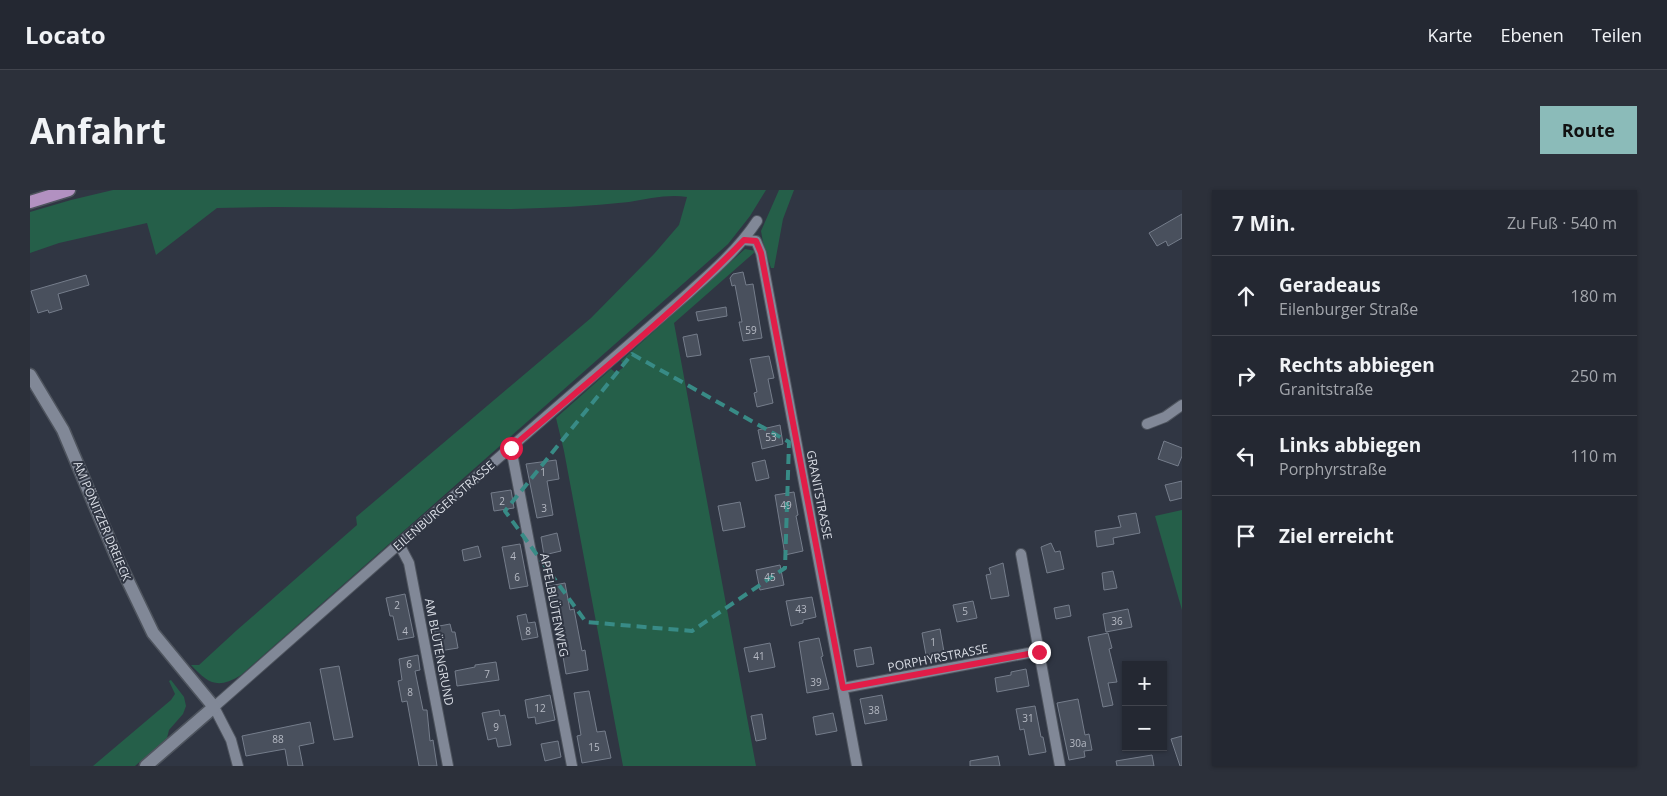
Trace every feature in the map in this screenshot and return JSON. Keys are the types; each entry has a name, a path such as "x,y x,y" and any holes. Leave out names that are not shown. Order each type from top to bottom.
{"main road":[{"path":"30,202 70,190"}],"street":[{"path":"30,197 48,196"},
{"name":"EILENBURGER STRASSE","path":"146,766 683,298 744,240 757,221"},
{"name":"GRANITSTRASSE","path":"744,240 756,241 761,253 857,766"},
{"name":"AM PÖNITZER DREIECK","path":"30,375 63,430 118,558 153,633 214,707"},
{"path":"1147,424 1165,417 1182,405"},
{"name":"APFELBLÜTENWEG","path":"511,448 572,766"},
{"name":"AM BLÜTENGRUND","path":"399,544 409,563 448,766"},
{"path":"1021,554 1060,766"},
{"name":"PORPHYRSTRASSE","path":"843,688 1039,652"},
{"path":"214,707 231,740 238,766"}],"highlighted area":[{"path":"632,354 789,442 785,568 692,631 586,622 505,511"}],"green space":[{"path":"113,190 766,190 750,216 728,244 241,675 233,680 219,683 208,680 191,665 199,665 357,525 356,517 591,318 654,254 679,225 687,197 665,196 600,205 512,209 217,208 156,255 147,223 59,243 30,253 30,212"},
{"path":"779,190 794,190 783,219 774,268 771,268 761,231"},
{"path":"745,249 756,251 674,323 756,766 623,766 564,451 556,418 611,369 616,373 625,366 621,361"},
{"path":"1182,510 1182,610 1155,516"},
{"path":"171,680 184,697 186,706 183,714 169,730 167,738 135,766 93,766 171,700 175,694 169,681"}],"building":[{"path":"1182,214 1182,238 1168,246 1166,241 1157,246 1149,233"},
{"path":"743,272 746,285 753,284 762,338 743,341 739,322 742,322 735,285 732,286 730,278 733,274"},
{"path":"86,275 89,285 58,294 62,309 49,313 48,310 38,313 31,291"},
{"path":"726,307 727,316 698,321 696,312"},
{"path":"697,334 701,355 687,357 683,337"},
{"path":"769,356 774,378 768,379 773,403 757,407 754,393 757,392 750,359"},
{"path":"780,425 783,444 762,449 758,430"},
{"path":"1164,441 1182,448 1182,456 1178,466 1158,459"},
{"path":"556,460 559,479 547,481 553,515 537,518 526,464"},
{"path":"765,460 769,478 756,481 752,463"},
{"path":"1182,481 1182,498 1170,501 1165,485"},
{"path":"511,490 514,508 494,511 491,493"},
{"path":"794,492 798,515 796,516 803,551 785,555 775,495"},
{"path":"740,502 745,527 723,531 718,506"},
{"path":"1136,513 1140,533 1113,538 1114,544 1097,547 1095,531 1121,527 1118,516"},
{"path":"557,533 561,551 544,555 541,537"},
{"path":"1051,543 1055,552 1060,551 1064,569 1047,573 1041,547"},
{"path":"520,544 528,586 510,589 502,547"},
{"path":"478,546 481,557 464,561 462,550"},
{"path":"1003,563 1009,596 991,599 986,575 991,574 989,568"},
{"path":"780,565 784,585 760,590 756,570"},
{"path":"1113,571 1117,588 1104,590 1102,573"},
{"path":"565,583 570,610 574,609 582,651 585,650 588,670 566,674 554,603 552,603 549,586"},
{"path":"405,594 414,637 398,640 393,616 390,616 386,598"},
{"path":"812,597 816,617 803,620 803,623 791,626 786,601"},
{"path":"973,601 977,618 957,622 953,605"},
{"path":"1069,605 1071,616 1056,619 1054,608"},
{"path":"1128,609 1132,627 1106,632 1103,614"},
{"path":"526,614 528,623 535,622 538,637 522,640 517,616"},
{"path":"450,624 452,632 455,632 458,648 439,651 434,627"},
{"path":"940,629 944,652 926,655 922,633"},
{"path":"1108,633 1112,648 1109,649 1117,682 1108,683 1113,705 1103,707 1088,637"},
{"path":"819,638 823,656 821,657 829,689 807,693 799,642"},
{"path":"770,643 775,667 749,672 744,648"},
{"path":"871,647 874,664 857,667 854,650"},
{"path":"418,655 420,670 415,671 423,710 427,710 430,741 433,740 437,766 419,766 407,701 402,702 398,681 402,680 399,659"},
{"path":"496,662 499,680 457,686 455,671 475,667 475,665"},
{"path":"339,666 353,737 334,740 320,669"},
{"path":"1026,669 1029,686 997,692 995,678 1011,675 1011,672"},
{"path":"589,691 597,732 605,731 611,758 582,763 577,736 581,735 574,693"},
{"path":"550,695 555,720 536,724 535,717 528,718 525,700"},
{"path":"882,695 887,720 865,724 860,699"},
{"path":"1078,699 1085,735 1089,734 1092,750 1084,751 1085,757 1069,760 1057,703"},
{"path":"1035,706 1046,752 1029,755 1024,729 1020,730 1016,709"},
{"path":"499,710 500,716 505,715 511,745 498,747 496,738 488,740 482,713"},
{"path":"833,713 837,731 816,735 813,717"},
{"path":"762,714 766,739 756,741 751,716"},
{"path":"310,722 314,743 299,746 303,766 288,766 285,749 246,756 242,736"},
{"path":"1182,736 1182,766 1180,766 1171,739"},
{"path":"558,741 561,757 545,761 541,744"},
{"path":"1152,755 1154,766 1117,766 1116,761"},
{"path":"998,756 1000,766 970,766 970,761"}],"route":[{"path":"511,448 683,298 744,240 756,241 761,253 843,688 1039,652"}]}
